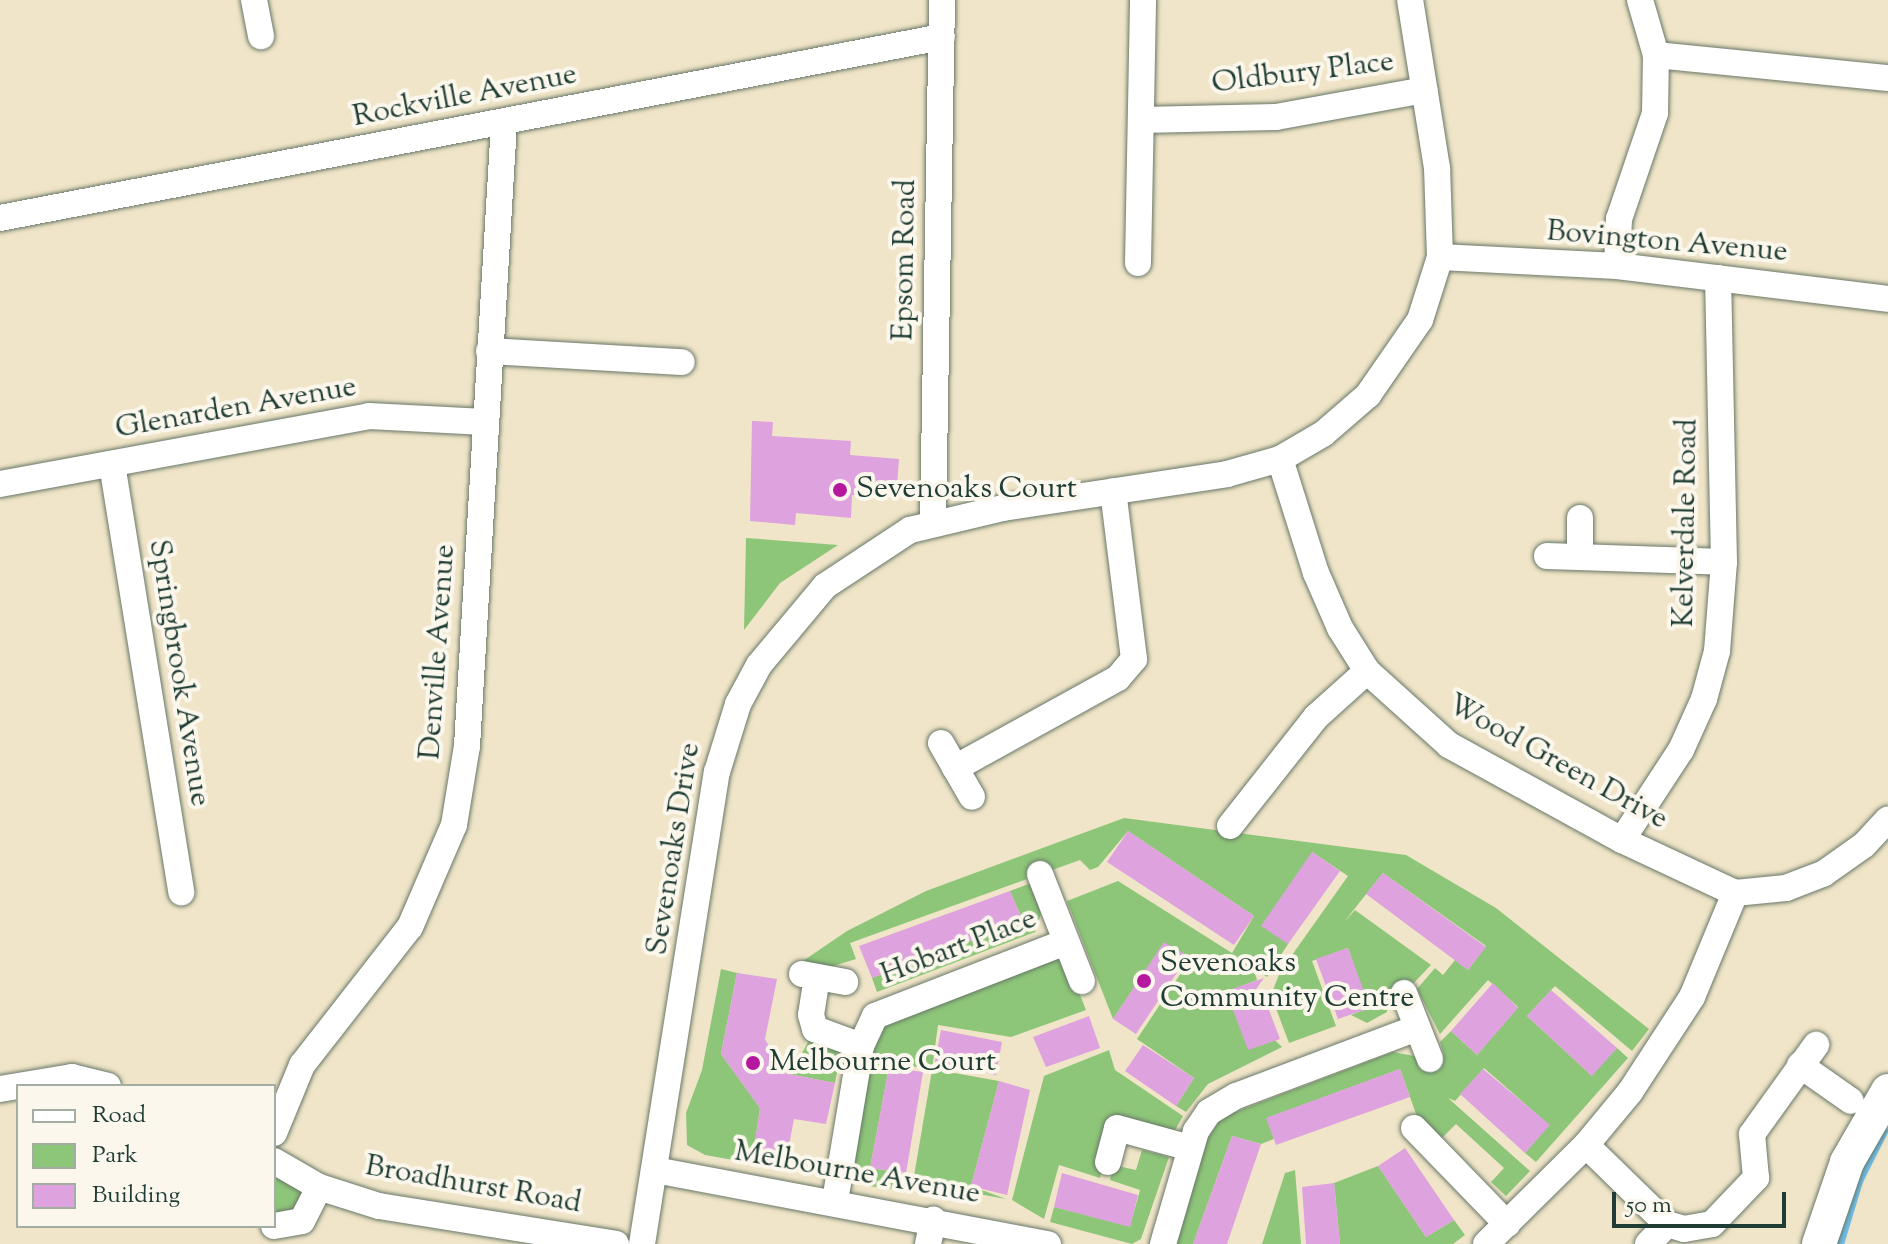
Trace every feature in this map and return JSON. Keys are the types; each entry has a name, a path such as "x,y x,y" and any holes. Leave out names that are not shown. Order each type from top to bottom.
{"street":[{"path":"254,0 261,36"},
{"name":"Epsom Road","path":"933,521 942,0"},
{"path":"1138,263 1143,0"},
{"name":"Sevenoaks Drive","path":"642,1244 717,772 738,704 777,639 825,586 876,550 933,521 1227,474 1280,459 1347,416 1389,370 1420,320 1440,257 1440,197 1410,0"},
{"path":"1617,266 1619,219 1655,113 1656,55 1640,0"},
{"name":"Rockville Avenue","path":"0,218 942,37"},
{"path":"1656,55 1888,78"},
{"name":"Oldbury Place","path":"1141,120 1276,117 1425,90"},
{"name":"Denville Avenue","path":"276,1128 302,1065 410,927 454,825 467,746 504,123"},
{"name":"Bovington Avenue","path":"1440,257 1617,266 1888,299"},
{"name":"Kelverdale Road","path":"1622,840 1681,750 1704,699 1717,651 1724,562 1718,278"},
{"path":"489,351 682,362"},
{"name":"Glenarden Avenue","path":"0,484 369,416 485,422"},
{"name":"Wood Green Drive","path":"1280,459 1316,573 1367,671 1449,745 1622,840 1735,893"},
{"name":"Springbrook Avenue","path":"112,464 181,892"},
{"path":"955,768 1118,678 1134,659 1113,491"},
{"path":"1580,518 1580,557"},
{"path":"1547,556 1724,562"},
{"path":"1230,826 1316,717 1367,671"},
{"path":"941,743 972,797"},
{"path":"1486,1244 1586,1145 1630,1092 1692,997 1735,893 1786,888 1823,874 1864,845 1888,819"},
{"name":"Hobart Place","path":"1040,874 1082,981"},
{"name":"Hobart Place","path":"835,1201 861,1046 871,1020 881,1012 1066,942"},
{"path":"845,982 809,976 815,1029 861,1046"},
{"path":"1404,993 1430,1059"},
{"path":"1163,1244 1190,1148 1209,1112 1236,1096 1417,1028"},
{"path":"1586,1145 1667,1224 1684,1229 1712,1224 1747,1193 1756,1178 1752,1134 1808,1055 1851,1101"},
{"path":"30,1084 72,1077 100,1084"},
{"path":"1819,1244 1847,1162 1888,1091"},
{"path":"1108,1162 1117,1128 1190,1148"},
{"path":"1414,1128 1507,1224"},
{"name":"Broadhurst Road","path":"276,1162 319,1187 379,1206 616,1244"},
{"name":"Melbourne Avenue","path":"655,1170 835,1201 931,1232 1048,1244"},
{"name":"Broadhurst Road","path":"276,1226 302,1221 319,1187"},
{"path":"1648,1244 1667,1224"}],"green space":[{"path":"746,538 838,545 780,583 744,630"},
{"path":"1124,818 1406,855 1496,908 1649,1029 1632,1051 1555,986 1527,1016 1591,1075 1617,1048 1628,1058 1536,1162 1525,1153 1549,1125 1484,1068 1455,1101 1448,1098 1530,1171 1506,1196 1491,1182 1504,1168 1456,1124 1437,1143 1420,1125 1400,1069 1267,1118 1274,1139 1261,1144 1232,1136 1193,1244 1174,1244 1202,1147 1222,1117 1393,1052 1430,1059 1444,1055 1440,1042 1451,1031 1477,1055 1518,1007 1488,980 1440,1034 1417,989 1435,968 1443,975 1455,960 1468,970 1486,946 1383,873 1344,922 1355,910 1431,965 1404,993 1389,995 1387,1012 1367,1023 1351,1015 1369,1008 1348,948 1312,961 1336,1026 1289,1043 1271,995 1280,972 1348,876 1312,852 1288,944 1267,977 1253,968 1257,980 1226,992 1282,1047 1208,1084 1186,1112 1176,1106 1194,1078 1137,1039 1191,958 1164,943 1113,1019 1067,901 1118,881 1232,953 1254,916 1128,831 1098,867 1090,870 1080,860 850,943 856,959 830,967 800,963 847,931 926,891"},
{"path":"1031,883 1042,911 1035,932 877,992 872,978 1023,921 1010,891"},
{"path":"1055,958 1069,967 1086,1010 1011,1037 938,1025 932,1069 999,1081 971,1186 1006,1199 913,1182 932,1070 890,1062 870,1168 906,1173 902,1190 867,1186 854,1160 872,1047 884,1022"},
{"path":"721,969 737,973 721,1054 760,1108 753,1156 786,1161 784,1169 705,1155 687,1145 686,1113 702,1070"},
{"path":"815,1029 843,1041 835,1083 784,1073 795,1066"},
{"path":"1109,1050 1115,1070 1183,1116 1173,1134 1114,1116 1100,1178 1059,1165 1044,1219 1012,1200 1044,1076"},
{"path":"1142,1150 1169,1157 1141,1239 1132,1244 1050,1222 1054,1207 1130,1226 1140,1190 1110,1180 1113,1165 1136,1170"},
{"path":"1378,1166 1426,1237 1454,1220 1465,1235 1453,1244 1340,1244 1334,1183"},
{"path":"1295,1170 1301,1244 1262,1244 1285,1173"},
{"path":"276,1174 316,1197 276,1224"}],"building":[{"path":"752,421 773,422 772,436 851,441 850,455 899,459 897,486 881,484 880,498 852,495 851,518 796,513 795,525 750,521"},
{"path":"1128,831 1254,916 1234,945 1107,862"},
{"path":"1312,852 1340,871 1288,944 1261,926"},
{"path":"1383,873 1486,947 1468,970 1366,894"},
{"path":"1010,891 1023,921 872,978 859,946"},
{"path":"1164,942 1188,956 1136,1034 1113,1019"},
{"path":"1348,948 1370,1008 1338,1019 1316,959"},
{"name":"Melbourne Court","path":"737,973 777,979 765,1039 784,1073 835,1083 826,1124 794,1119 786,1161 753,1156 760,1108 721,1054"},
{"path":"1264,978 1254,992 1264,997 1280,1039 1248,1050 1226,991"},
{"path":"1493,983 1518,1008 1477,1055 1451,1031"},
{"path":"1551,990 1617,1048 1592,1076 1527,1016"},
{"path":"1089,1016 1100,1048 1046,1067 1033,1037"},
{"path":"941,1030 1002,1042 996,1075 935,1062"},
{"path":"1143,1045 1194,1078 1176,1106 1125,1071"},
{"path":"889,1067 923,1072 906,1173 870,1168"},
{"path":"1400,1069 1410,1097 1276,1145 1266,1118"},
{"path":"1483,1069 1550,1125 1525,1153 1460,1094"},
{"path":"999,1081 1030,1090 1007,1195 971,1186"},
{"path":"1232,1136 1261,1144 1227,1244 1193,1244"},
{"path":"1405,1148 1454,1220 1426,1237 1378,1166"},
{"path":"1062,1173 1138,1195 1130,1227 1054,1207"},
{"path":"1334,1183 1340,1244 1306,1244 1302,1187"}],"waterway":[{"path":"1840,1244 1859,1181 1884,1131"}],"place":[{"name":"Sevenoaks Court","path":"840,490"},
{"name":"Sevenoaks Community Centre","path":"1144,981"},
{"name":"Melbourne Court","path":"753,1063"}]}
